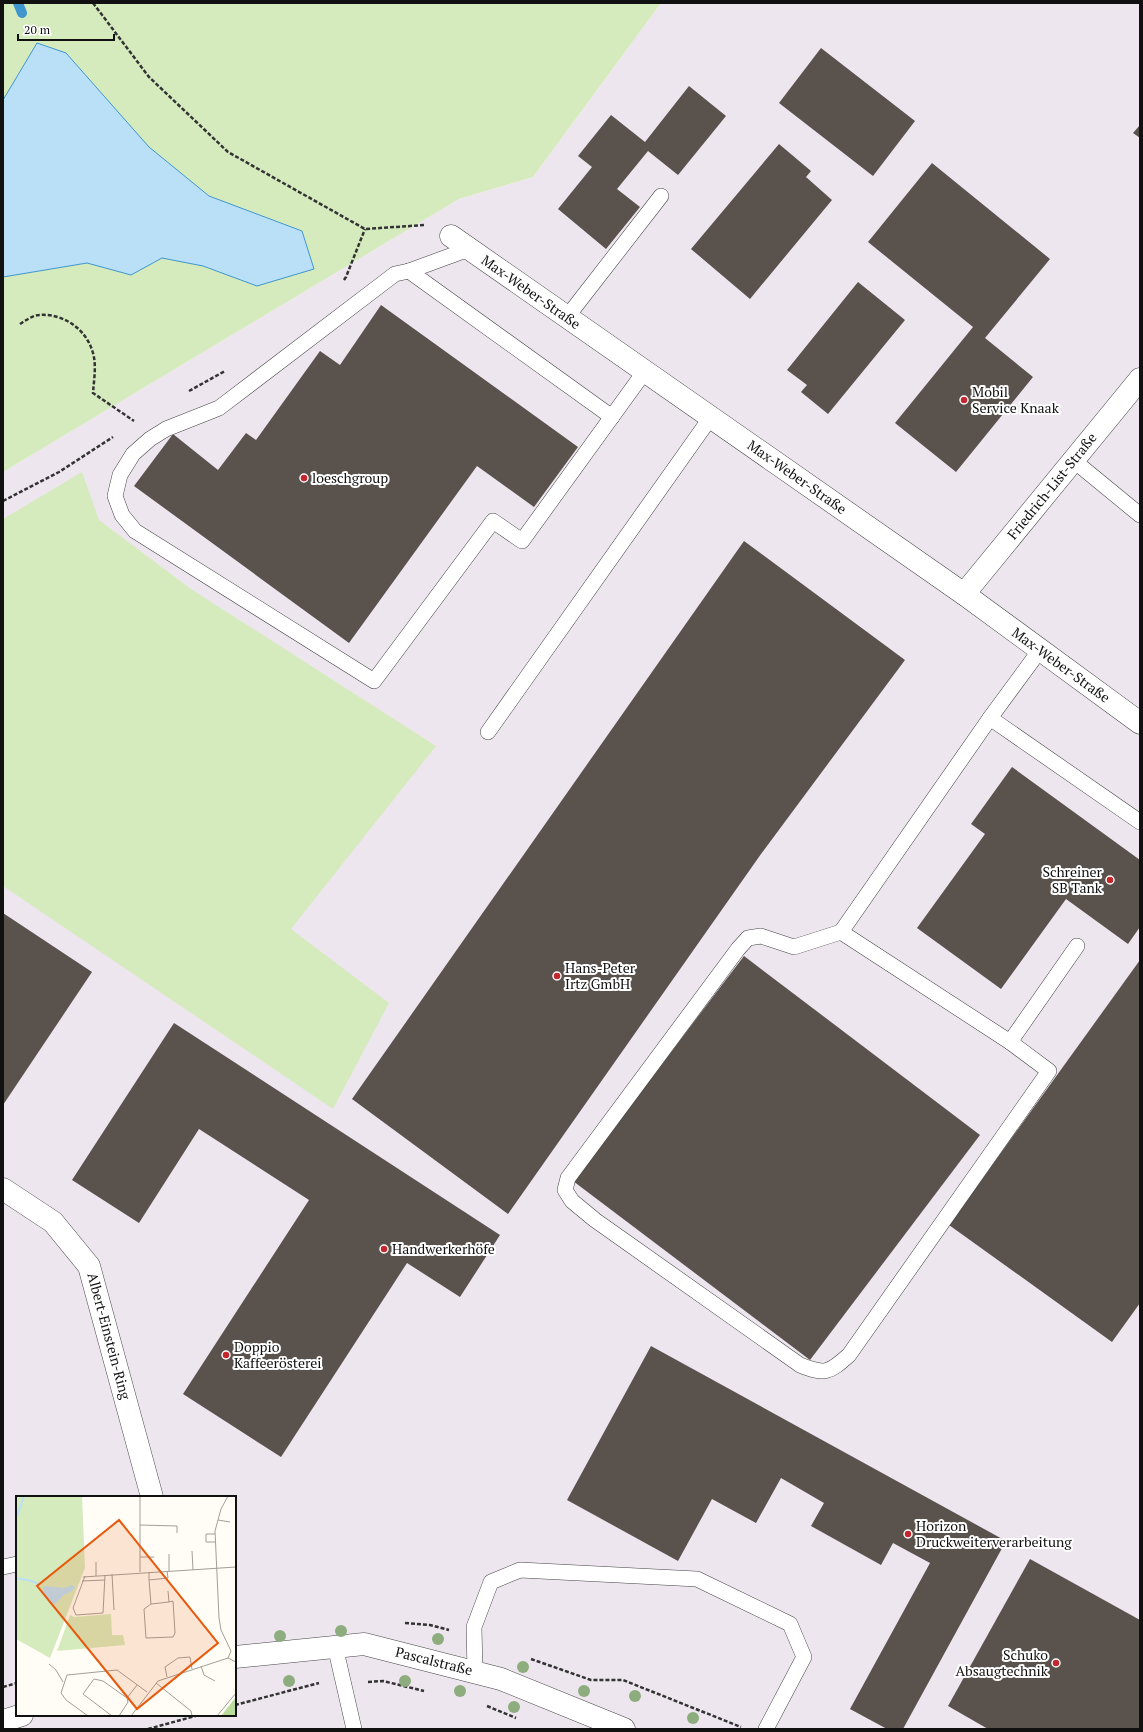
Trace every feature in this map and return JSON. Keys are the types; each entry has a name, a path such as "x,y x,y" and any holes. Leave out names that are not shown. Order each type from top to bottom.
{"street":[{"name":"Max-Weber-Straße","path":"451,236 964,594 1140,723"},
{"name":"Friedrich-List-Straße","path":"964,594 1140,379"},
{"name":"Albert-Einstein-Ring","path":"3,1189 53,1222 89,1266 152,1496"},
{"name":"Pascalstraße","path":"236,1657 364,1644 501,1679 624,1729"},
{"path":"3,1721 19,1716"}],"lane":[{"path":"567,317 661,196"},
{"path":"468,249 409,271 395,274 219,408 166,429 150,439 133,454 120,475 115,496 122,515 135,531 374,682 493,521 522,541 645,371"},
{"path":"409,271 612,416"},
{"path":"488,732 711,417"},
{"path":"1073,460 1140,515"},
{"path":"841,932 1010,1042 1049,1071 849,1355 833,1369 817,1372 800,1366 595,1220 572,1201 565,1190 568,1178 733,955 748,938 761,936 794,947 841,932 990,718 1040,650"},
{"path":"990,718 1140,822"},
{"path":"1010,1042 1077,946"},
{"path":"3,1567 16,1564"},
{"path":"475,1672 474,1627 491,1582 520,1570 697,1579 790,1624 804,1657 766,1729"},
{"path":"335,1646 354,1729"}],"path":[{"path":"93,3 149,77 228,152 365,229 434,224 433,232 451,236"},
{"path":"341,283 346,277 365,229"},
{"path":"20,324 38,315 60,316 78,327 92,349 95,368 93,393 136,422 130,426"},
{"path":"183,395 229,368"},
{"path":"3,502 59,472 117,435"},
{"path":"236,1705 318,1684 383,1681 430,1692"},
{"path":"3,1687 16,1683"},
{"path":"483,1705 517,1718"},
{"path":"148,1729 195,1716"}],"shaded area":[{"path":"661,3 1140,3 1140,1729 3,1729 3,472 459,199 533,177"}],"green space":[{"path":"3,3 661,3 533,177 459,199 3,472"},
{"path":"82,472 99,520 191,589 436,746 291,929 389,1003 333,1109 3,886 3,519"}],"water":[{"path":"37,43 66,53 149,147 209,196 302,231 314,269 257,286 203,266 162,258 131,275 87,263 3,277 3,100"}],"building":[{"path":"821,48 915,121 873,176 779,103"},
{"path":"689,86 726,116 678,175 648,151 617,189 640,207 606,249 558,209 592,167 578,156 611,115 645,142"},
{"path":"1140,125 1140,138 1133,133"},
{"path":"779,144 811,171 806,177 832,200 750,299 691,249"},
{"path":"932,163 1050,259 985,338 1033,377 956,472 895,423 973,327 868,242"},
{"path":"858,282 905,320 828,414 801,392 807,385 787,370"},
{"name":"loeschgroup","path":"381,305 578,447 534,507 477,466 349,643 134,486 173,434 218,470 246,433 256,440 320,351 340,365"},
{"name":"Hans-Peter Irtz GmbH","path":"744,541 905,660 761,854 508,1214 352,1099"},
{"path":"1012,767 1140,860 1140,927 1128,944 1066,899 1001,989 917,928 985,834 971,824"},
{"path":"3,913 92,972 3,1105"},
{"path":"744,956 980,1135 810,1360 573,1181"},
{"path":"1140,960 1140,1303 1112,1342 949,1225"},
{"name":"Handwerkerhöfe","path":"174,1023 500,1235 460,1297 407,1263 281,1457 183,1394 309,1200 199,1129 139,1223 72,1180"},
{"name":"Horizon Druckweiterverarbeitung","path":"651,1346 1006,1541 903,1729 887,1729 850,1709 930,1563 893,1543 881,1565 811,1526 824,1503 781,1478 756,1523 712,1499 678,1561 567,1500"},
{"name":"Schuko Absaugtechnik","path":"1030,1559 1140,1620 1140,1729 988,1729 948,1706"}],"waterway":[{"path":"18,3 22,13"}],"place":[{"name":"Mobil Service Knaak","path":"964,400"},
{"name":"loeschgroup","path":"304,478"},
{"name":"Schreiner SB Tank","path":"1110,880"},
{"name":"Hans-Peter Irtz GmbH","path":"557,976"},
{"name":"Handwerkerhöfe","path":"384,1249"},
{"name":"Doppio Kaffeerösterei","path":"226,1355"},
{"name":"Horizon Druckweiterverarbeitung","path":"908,1534"},
{"name":"Schuko Absaugtechnik","path":"1056,1663"}]}
